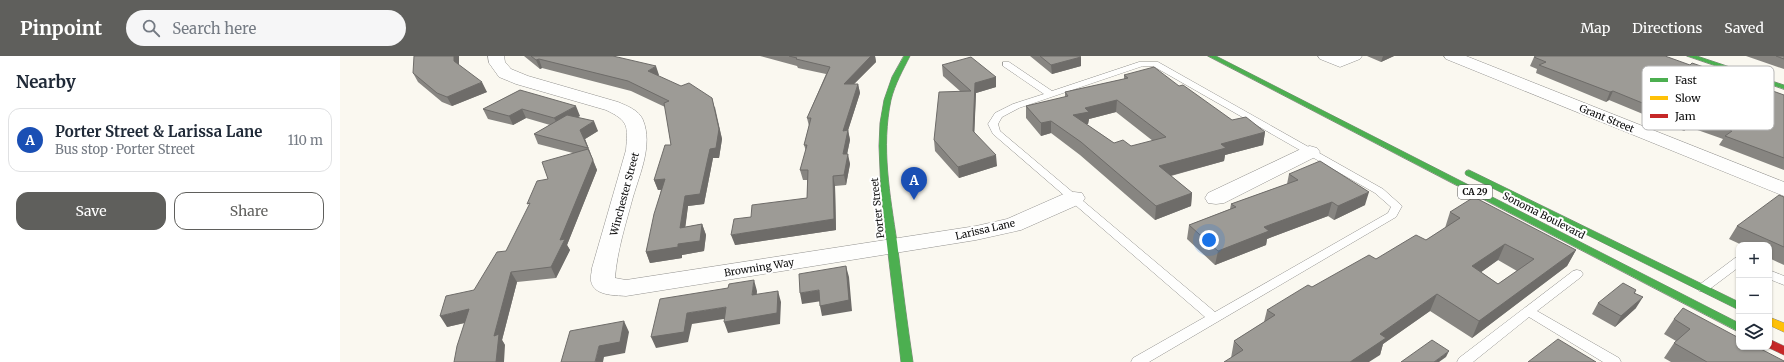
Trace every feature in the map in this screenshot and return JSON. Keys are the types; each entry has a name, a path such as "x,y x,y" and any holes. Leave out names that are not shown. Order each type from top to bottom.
{"main road":[{"name":"Porter Street","path":"907,56 898,68 890,88 882,131 882,159 907,362"},
{"name":"Sonoma Boulevard","path":"1210,56 1736,326"},
{"path":"1690,56 1720,66"},
{"path":"1774,84 1784,87"},
{"name":"Sonoma Boulevard","path":"1458,167 1736,304"},
{"path":"1772,322 1784,328"},
{"path":"1772,345 1784,351"}],"street":[{"name":"Winchester Street","path":"496,56 497,63 505,73 522,80 612,106 625,112 633,119 637,134 636,150 618,212 604,268 603,281 608,286 626,288"},
{"path":"1326,56 1340,62 1354,56"},
{"name":"Grant Street","path":"1452,56 1784,190"},
{"path":"1216,198 1310,152"},
{"name":"Larissa Lane","path":"892,246 976,233 1013,225 1074,198"},
{"name":"Browning Way","path":"626,288 892,246"}],"lane":[{"path":"1006,64 1050,94"},
{"path":"1138,362 1392,215 1398,206 1379,192 1155,64 1142,64 1016,106 998,115 993,124 996,132 1214,318"},
{"path":"1703,288 1736,264"},
{"path":"1464,362 1577,274"},
{"path":"1772,275 1784,281"},
{"path":"1528,311 1614,362"}],"building":[{"path":"414,56 454,56 454,61 482,82 447,97 437,93 413,73"},
{"path":"531,56 613,56 656,66 648,71 681,86 689,83 712,98 719,129 716,148 710,149 700,194 685,196 680,228 702,224 700,241 678,244 678,247 646,252 654,214 665,179 654,180 665,145 671,145 664,103 669,101 628,81 539,59 536,60"},
{"path":"789,56 871,56 844,84 858,84 843,131 848,130 843,154 848,154 844,175 833,176 834,219 731,235 734,219 751,217 752,205 807,198 808,170 800,170 807,145 804,145 811,118 807,118 830,67"},
{"path":"1040,56 1079,56 1081,57 1051,65"},
{"path":"1665,56 1690,65 1692,63 1701,66 1642,66 1642,103 1539,65 1546,62 1534,57"},
{"path":"1776,56 1784,56 1784,59"},
{"path":"971,57 996,77 975,83 973,131 996,155 958,167 934,140 939,92 971,91 942,65"},
{"path":"1154,67 1179,86 1183,85 1232,120 1246,117 1265,132 1221,144 1226,148 1159,166 1192,193 1156,206 1081,142 1051,121 1041,123 1026,106 1068,96 1065,92 1128,78 1124,75","holes":["1117,100 1166,137 1131,146 1123,140 1114,143 1073,115 1089,112 1085,108"]},
{"path":"520,90 576,106 554,118 522,109 509,116 483,109"},
{"path":"1774,91 1784,95 1784,158 1725,136 1732,131 1729,130 1774,130"},
{"path":"567,115 594,121 580,130 588,148 534,134"},
{"path":"588,149 593,160 560,240 565,239 551,267 511,272 494,336 499,334 496,362 454,362 457,346 469,309 440,316 446,296 474,290 497,252 506,251 530,203 527,204 537,181 548,179 542,162"},
{"path":"1320,161 1369,192 1338,206 1332,202 1264,227 1269,231 1218,251 1189,225 1236,207 1231,204 1298,180 1289,174"},
{"path":"1779,195 1784,197 1784,247 1737,226"},
{"path":"1474,197 1576,250 1479,321 1437,294 1380,334 1386,338 1350,362 1224,362 1243,350 1234,341 1275,315 1267,310 1308,285 1312,287 1369,255 1376,259 1416,235 1426,240 1460,218 1450,212","holes":["1505,244 1534,259 1498,284 1472,266"]},
{"path":"846,266 849,300 820,306 819,290 800,293 799,274"},
{"path":"754,280 752,295 778,291 777,313 724,322 726,307 687,313 684,332 651,337 660,299 728,288 729,284"},
{"path":"1623,283 1636,290 1634,293 1643,297 1621,316 1598,303"},
{"path":"1683,308 1736,336 1736,350 1763,350 1784,362 1707,362 1674,343 1690,329 1674,319"},
{"path":"624,321 620,342 599,346 595,362 561,362 570,331"},
{"path":"1558,339 1596,362 1528,362"},
{"path":"1432,340 1449,351 1434,362 1401,362"}],"traffic: fast":[{"path":"907,56 895,77 888,100 884,123 883,146 883,170 907,362"},
{"path":"1211,56 1736,326"},
{"path":"1690,56 1720,66"},
{"path":"1774,84 1784,87"},
{"path":"1469,173 1736,305"}],"traffic: slow":[{"path":"1772,322 1784,328"}],"traffic: jam":[{"path":"1772,345 1784,351"}],"place":[{"name":"Porter Street & Larissa Lane","path":"914,200"}]}
